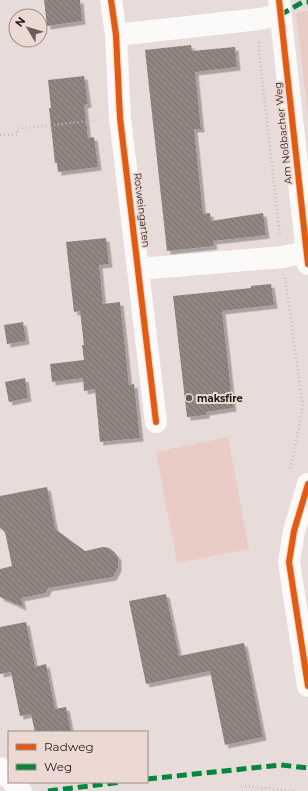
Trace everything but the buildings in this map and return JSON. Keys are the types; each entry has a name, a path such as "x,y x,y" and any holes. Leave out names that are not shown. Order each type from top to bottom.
{"street":[{"name":"Rotweingarten","path":"111,0 116,35 120,118 156,422"},
{"path":"116,35 259,18 280,7"},
{"name":"Am Noßbacher Weg","path":"280,7 307,258"},
{"path":"139,269 283,257 307,258"},
{"path":"308,484 294,531 290,562 308,686"},
{"path":"0,768 8,777"},
{"path":"14,783 21,791"}],"path":[{"path":"259,18 259,52 283,257 303,406 289,473"},
{"path":"0,135 17,135 17,129 120,118"},
{"path":"241,786 295,791"}],"shaded area":[{"path":"308,11 308,117 296,13"},
{"path":"228,437 249,549 177,563 156,452"}],"marked path":[{"path":"280,15 303,2 308,2"},
{"path":"148,779 281,765 308,768"},
{"path":"48,791 114,783"}],"cycle path":[{"path":"111,0 116,35 120,118 156,422"},
{"path":"279,0 308,264"},
{"path":"308,484 294,531 289,562 308,686"}],"place":[{"name":"maksfire","path":"189,398"}]}
